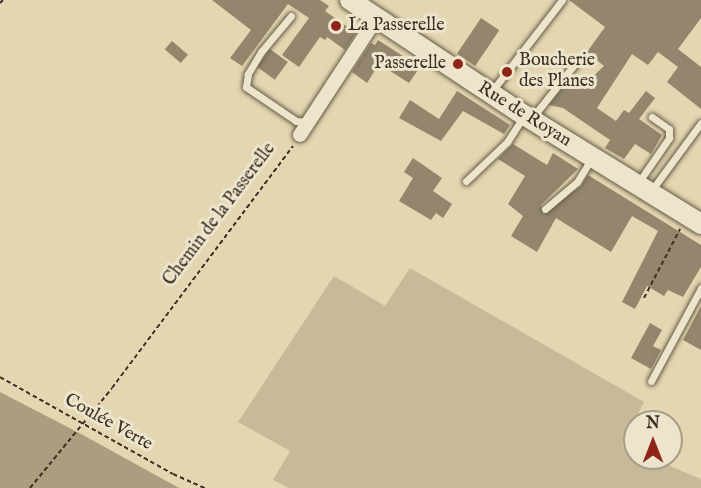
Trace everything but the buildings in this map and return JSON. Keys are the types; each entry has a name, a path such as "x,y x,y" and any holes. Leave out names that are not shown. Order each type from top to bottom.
{"main road":[{"name":"Rue de Royan","path":"350,0 527,117 694,220"}],"street":[{"name":"Chemin de la Passerelle","path":"300,135 376,19"}],"lane":[{"path":"490,93 562,0"},
{"path":"291,16 261,52 248,74 246,87 297,121 308,122"},
{"path":"466,182 507,142 577,61"},
{"path":"643,189 669,138 669,129 652,117"},
{"path":"643,189 701,123"},
{"path":"545,209 577,182 592,158"},
{"path":"651,381 701,288"}],"path":[{"path":"0,3 3,0"},
{"name":"Chemin de la Passerelle","path":"30,488 300,135"},
{"path":"644,298 694,220"},
{"name":"Coulée Verte","path":"0,376 81,424 205,488"}],"shaded area":[{"path":"410,268 644,402 640,410 623,410 623,470 680,470 701,479 701,488 289,488 273,480 290,451 238,422 334,276 385,306"},
{"path":"0,392 83,435 179,488 0,488"}],"place":[{"name":"La Passerelle","path":"336,26"},
{"name":"Passerelle","path":"458,64"},
{"name":"Boucherie des Planes","path":"507,72"}]}
